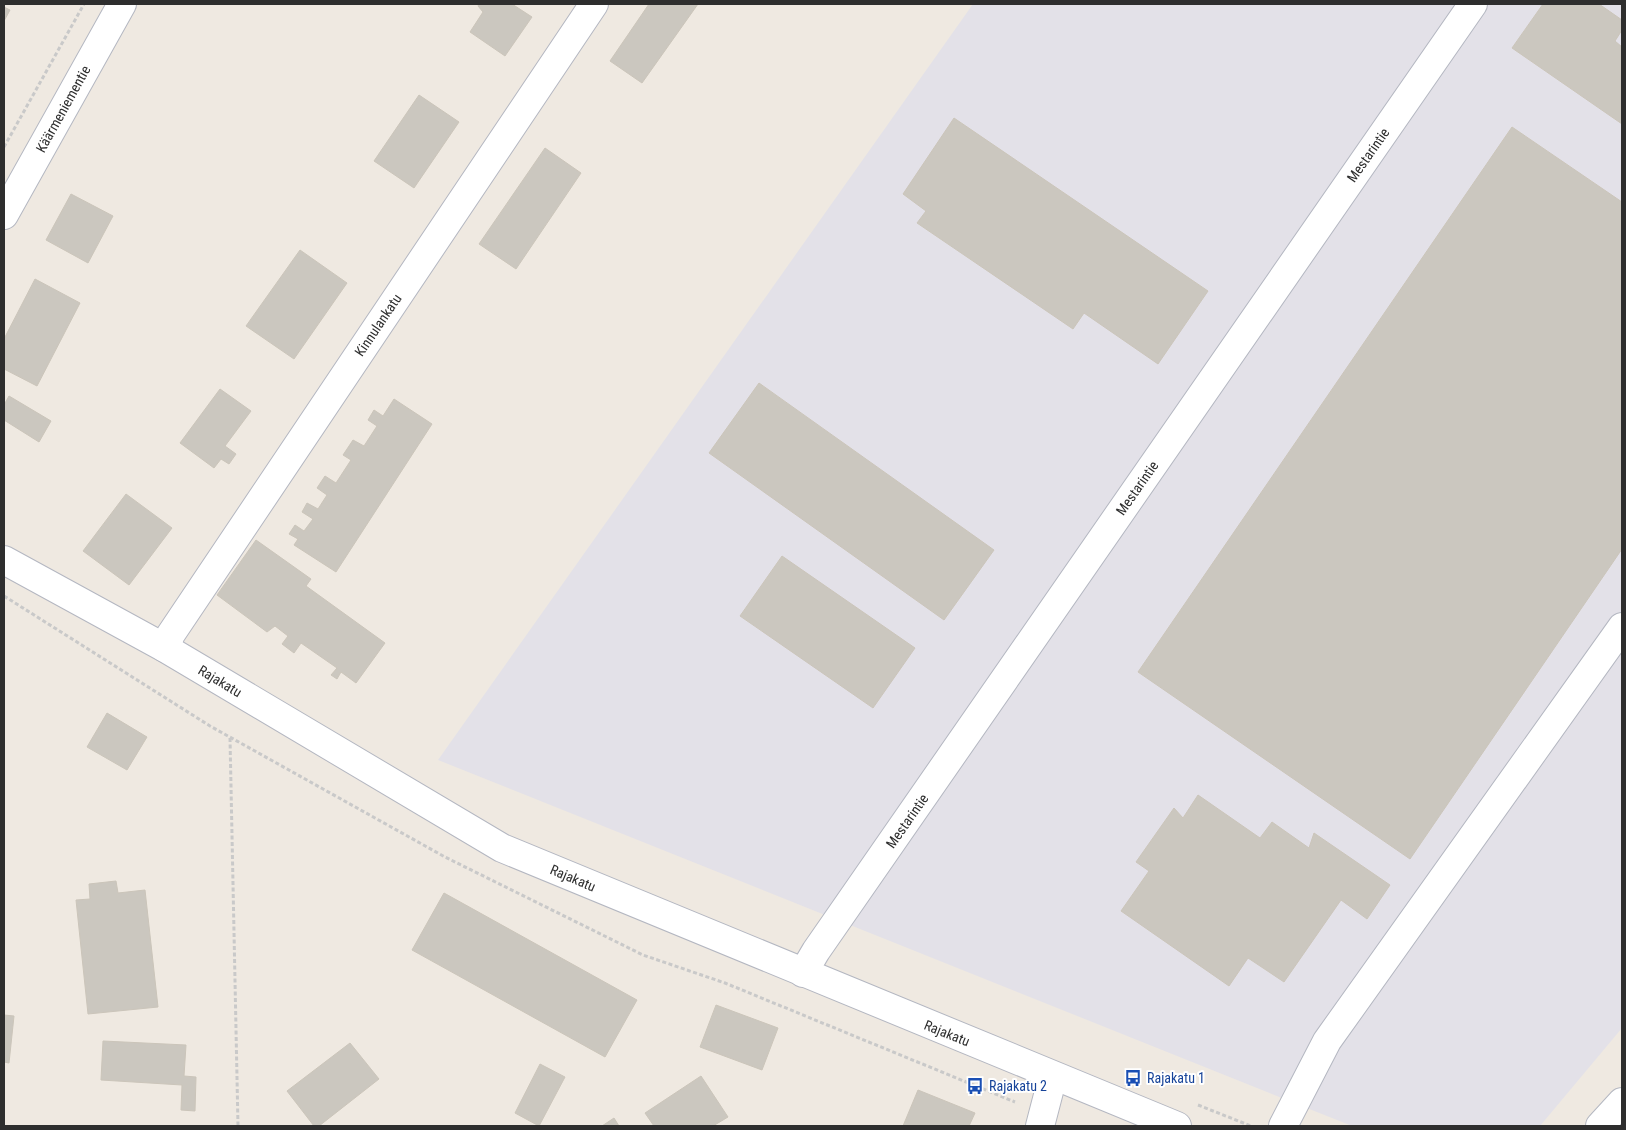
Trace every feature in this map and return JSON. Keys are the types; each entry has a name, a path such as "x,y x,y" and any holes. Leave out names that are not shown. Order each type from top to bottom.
{"street":[{"name":"Käärmeniementie","path":"4,215 122,4"},
{"name":"Kinnulankatu","path":"165,648 171,634 594,4"},
{"name":"Mestarintie","path":"803,973 816,951 1473,4"},
{"name":"Rajakatu","path":"4,560 165,648 502,848 1177,1126"},
{"path":"1283,1126 1327,1041 1622,628"},
{"path":"1040,1126 1053,1076"},
{"path":"1600,1126 1622,1102"}],"path":[{"path":"4,147 84,4"},
{"path":"230,738 238,1126"},
{"path":"1189,1101 1251,1126"}],"shaded area":[{"path":"973,4 1622,4 1622,1028 1540,1126 1352,1126 438,760"}],"building":[{"path":"479,4 512,4 532,17 505,56 470,32 483,12 478,6"},
{"path":"649,4 698,4 642,83 610,61"},
{"path":"1543,4 1599,4 1622,20 1622,30 1615,41 1622,47 1622,124 1512,48"},
{"path":"4,7 10,10 4,21"},
{"path":"419,95 459,122 414,188 374,161"},
{"path":"954,118 1208,291 1158,364 1084,313 1073,329 917,223 926,211 903,194"},
{"path":"1512,127 1622,202 1622,549 1410,859 1138,672"},
{"path":"545,148 581,173 516,269 479,244"},
{"path":"71,194 113,216 88,263 46,240"},
{"path":"300,250 347,283 294,359 246,326"},
{"path":"35,279 80,303 37,386 4,369 4,339"},
{"path":"759,383 994,550 944,620 709,453"},
{"path":"220,389 251,411 225,446 236,454 229,464 221,459 214,468 180,443"},
{"path":"9,396 51,421 39,442 4,420 4,405"},
{"path":"394,399 432,424 336,572 294,545 298,539 289,534 295,525 304,531 313,519 302,512 307,503 318,509 327,495 317,488 325,476 336,483 351,460 343,455 353,440 364,446 377,426 368,420 374,410 383,416"},
{"path":"126,494 172,528 129,585 83,551"},
{"path":"256,540 311,579 306,586 385,643 356,683 341,672 337,679 331,675 337,668 301,643 294,653 282,644 288,636 275,626 267,632 217,595"},
{"path":"782,556 915,648 873,708 740,616"},
{"path":"107,713 147,737 127,770 87,747"},
{"path":"1198,795 1260,838 1272,822 1309,848 1314,833 1390,885 1367,919 1341,900 1284,982 1248,958 1229,986 1121,911 1149,871 1136,862 1174,808 1183,818"},
{"path":"116,881 118,893 145,890 158,1007 88,1014 76,900 90,899 89,884"},
{"path":"444,893 637,1000 605,1057 412,950"},
{"path":"716,1005 778,1028 762,1070 700,1047"},
{"path":"4,1015 14,1016 9,1063 4,1062"},
{"path":"103,1041 186,1045 184,1076 196,1077 195,1111 181,1110 182,1085 101,1080"},
{"path":"350,1043 379,1079 319,1126 314,1126 287,1091"},
{"path":"540,1064 565,1077 539,1126 515,1113"},
{"path":"701,1076 728,1117 713,1126 654,1126 645,1113"},
{"path":"918,1090 975,1113 969,1126 903,1126"},
{"path":"614,1118 619,1126 602,1126"}],"place":[{"name":"Rajakatu 1","path":"1133,1078"},
{"name":"Rajakatu 2","path":"975,1086"}]}
